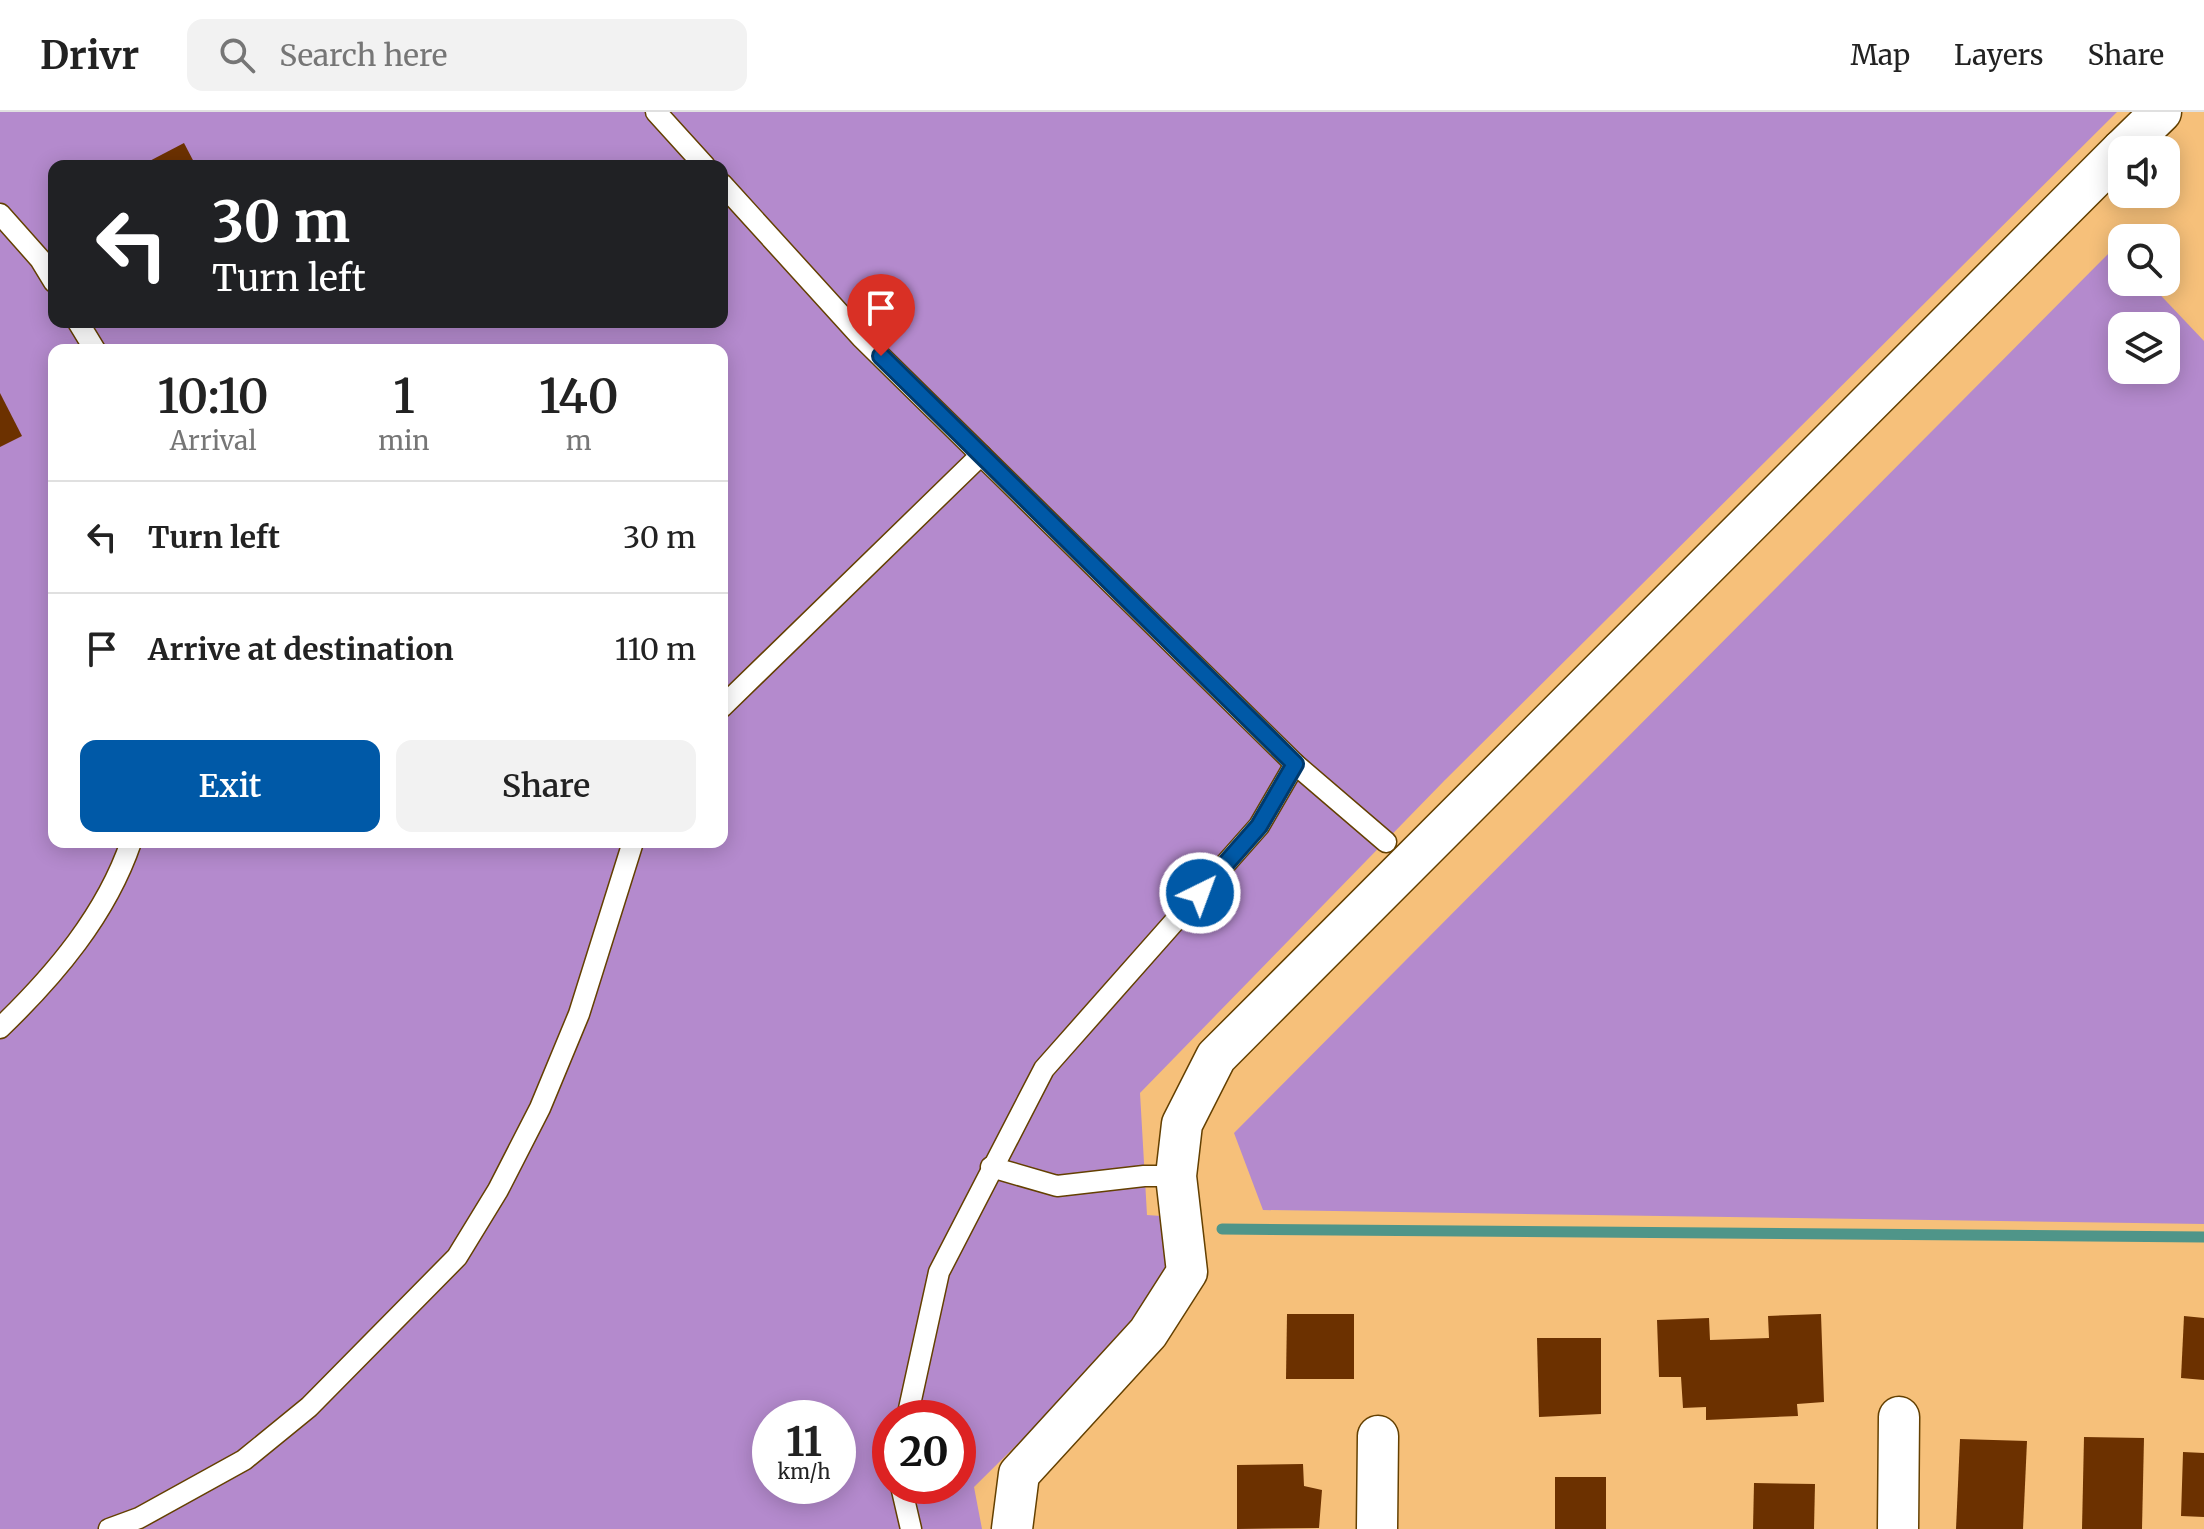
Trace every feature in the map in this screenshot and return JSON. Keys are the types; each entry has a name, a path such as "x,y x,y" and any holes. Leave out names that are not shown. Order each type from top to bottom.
{"street":[{"path":"2136,136 2161,112"},
{"path":"1012,1529 1019,1474 1148,1333 1187,1272 1176,1176 1182,1124 1216,1057 2108,164"},
{"path":"1898,1529 1899,1417"},
{"path":"1377,1529 1378,1436"}],"lane":[{"path":"656,112 700,160"},
{"path":"728,191 861,337 1295,764 1386,842"},
{"path":"0,214 48,272"},
{"path":"728,701 981,455"},
{"path":"911,1400 939,1272 1044,1069 1259,826 1295,764"},
{"path":"0,1028 63,962 111,891 129,848"},
{"path":"109,1529 139,1518 244,1460 309,1407 457,1257 498,1190 540,1108 579,1014 631,848"},
{"path":"991,1167 1057,1186 1144,1176 1176,1176"},
{"path":"905,1504 911,1529"}],"shaded area":[{"path":"0,112 2117,112 1444,781 1140,1093 1147,1215 1161,1216 1171,1262 1148,1315 976,1485 976,1400 872,1400 872,1504 976,1504 976,1498 982,1529 0,1529"},
{"path":"2108,254 2108,296 2161,296 2176,312 2108,312 2108,384 2180,384 2180,316 2204,341 2204,1224 1263,1210 1234,1133"}],"building":[{"path":"184,143 193,160 151,160"},
{"path":"0,393 22,436 0,447"},
{"path":"1287,1314 1354,1314 1354,1379 1286,1379"},
{"path":"1821,1314 1824,1402 1797,1404 1798,1416 1706,1420 1706,1407 1683,1408 1681,1377 1659,1377 1657,1320 1709,1318 1710,1340 1769,1338 1768,1316"},
{"path":"2184,1316 2204,1318 2204,1380 2181,1378"},
{"path":"1537,1338 1601,1338 1601,1414 1539,1417"},
{"path":"2084,1437 2144,1438 2142,1529 2082,1529"},
{"path":"1960,1439 2027,1441 2023,1529 1956,1529"},
{"path":"2183,1452 2204,1453 2204,1517 2181,1516"},
{"path":"1303,1464 1304,1486 1322,1490 1319,1528 1237,1529 1237,1465"},
{"path":"1555,1477 1606,1477 1606,1529 1555,1529"},
{"path":"1754,1483 1815,1484 1814,1529 1753,1529"}],"waterway":[{"path":"1222,1229 2204,1237"}],"route":[{"path":"881,356 1295,764 1259,826 1200,893"}]}
